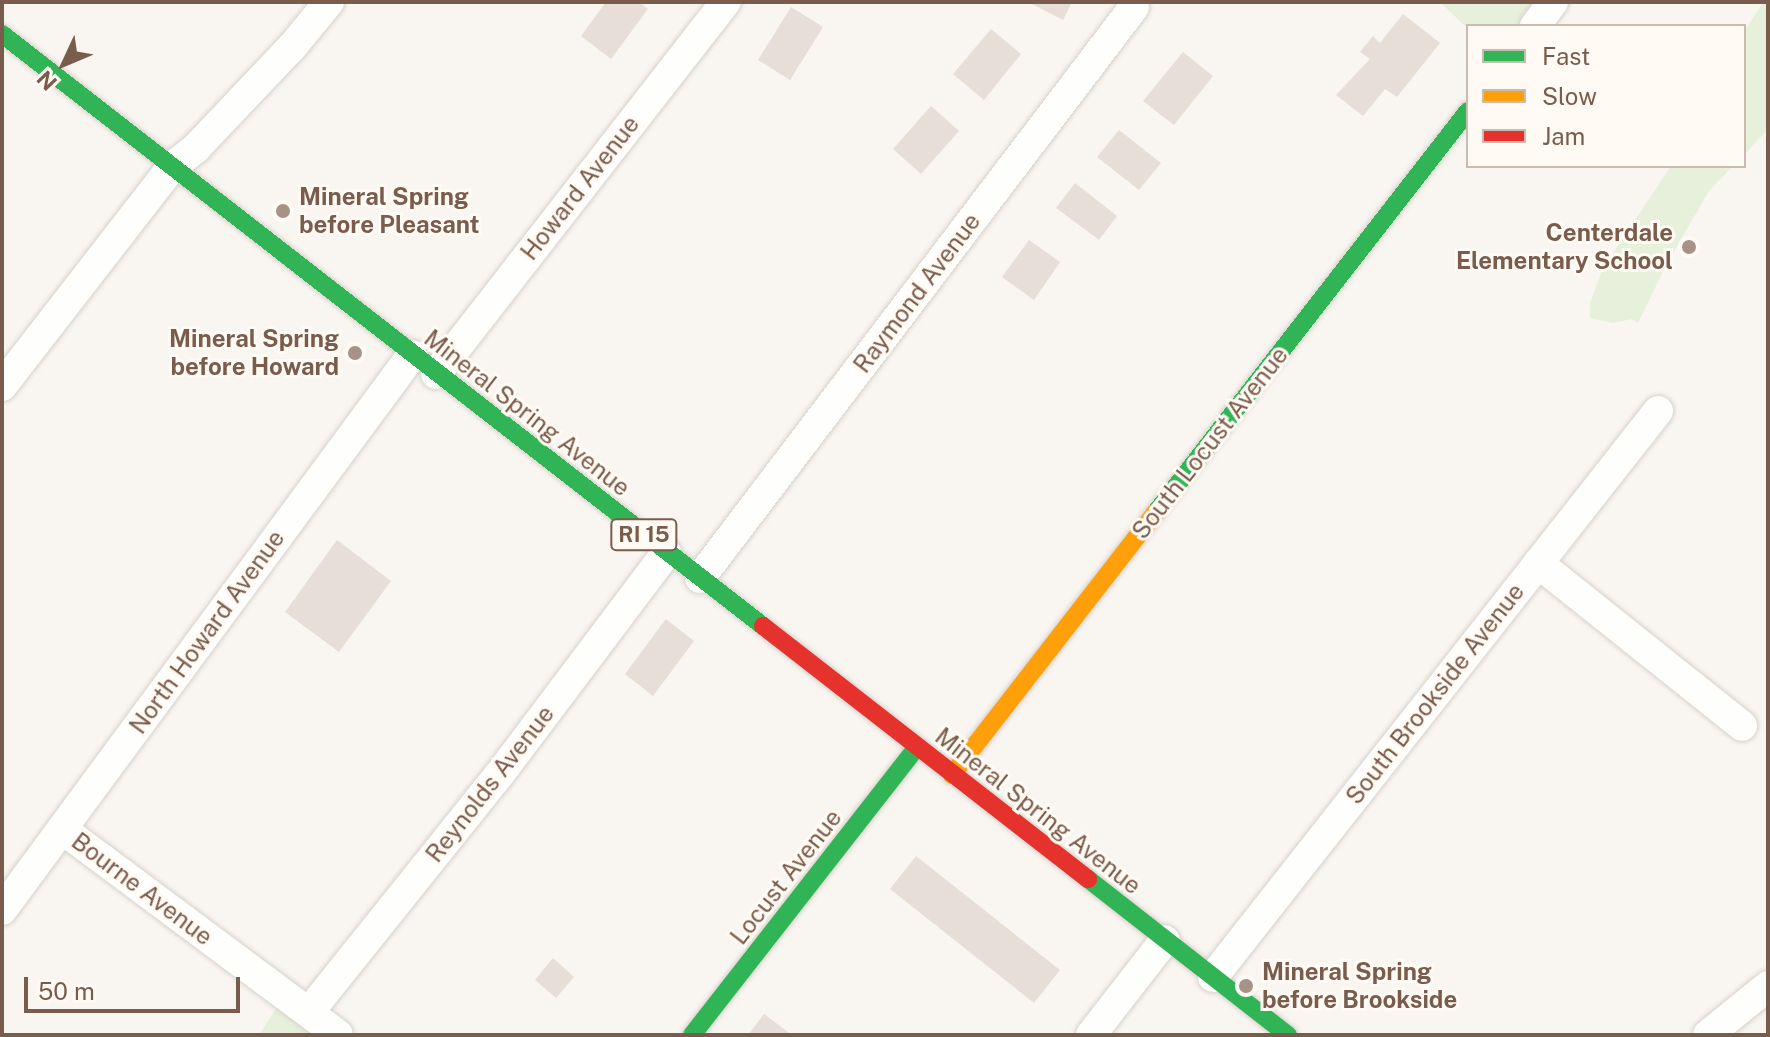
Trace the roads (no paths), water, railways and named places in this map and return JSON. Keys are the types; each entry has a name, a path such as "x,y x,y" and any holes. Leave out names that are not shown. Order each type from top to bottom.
{"main road":[{"name":"Mineral Spring Avenue","path":"2,34 1288,1035"},
{"name":"South Locust Avenue","path":"952,775 1466,114"},
{"name":"Locust Avenue","path":"692,1035 917,747"}],"street":[{"path":"2,386 172,167 217,125 329,2"},
{"name":"Howard Avenue","path":"436,374 726,2"},
{"path":"1536,24 1553,2"},
{"name":"Raymond Avenue","path":"700,578 1134,7"},
{"name":"North Howard Avenue","path":"2,910 412,355"},
{"name":"South Brookside Avenue","path":"1213,977 1658,411"},
{"name":"Reynolds Avenue","path":"309,1012 499,775 666,553"},
{"path":"1538,563 1742,726"},
{"name":"Bourne Avenue","path":"62,829 338,1035"},
{"path":"1091,1035 1165,940"},
{"path":"1708,1035 1768,986"}],"place":[{"name":"Mineral Spring before Pleasant","path":"283,211"},
{"name":"Centerdale Elementary School","path":"1689,247"},
{"name":"Mineral Spring before Howard","path":"355,353"},
{"name":"Mineral Spring before Brookside","path":"1246,986"}]}
